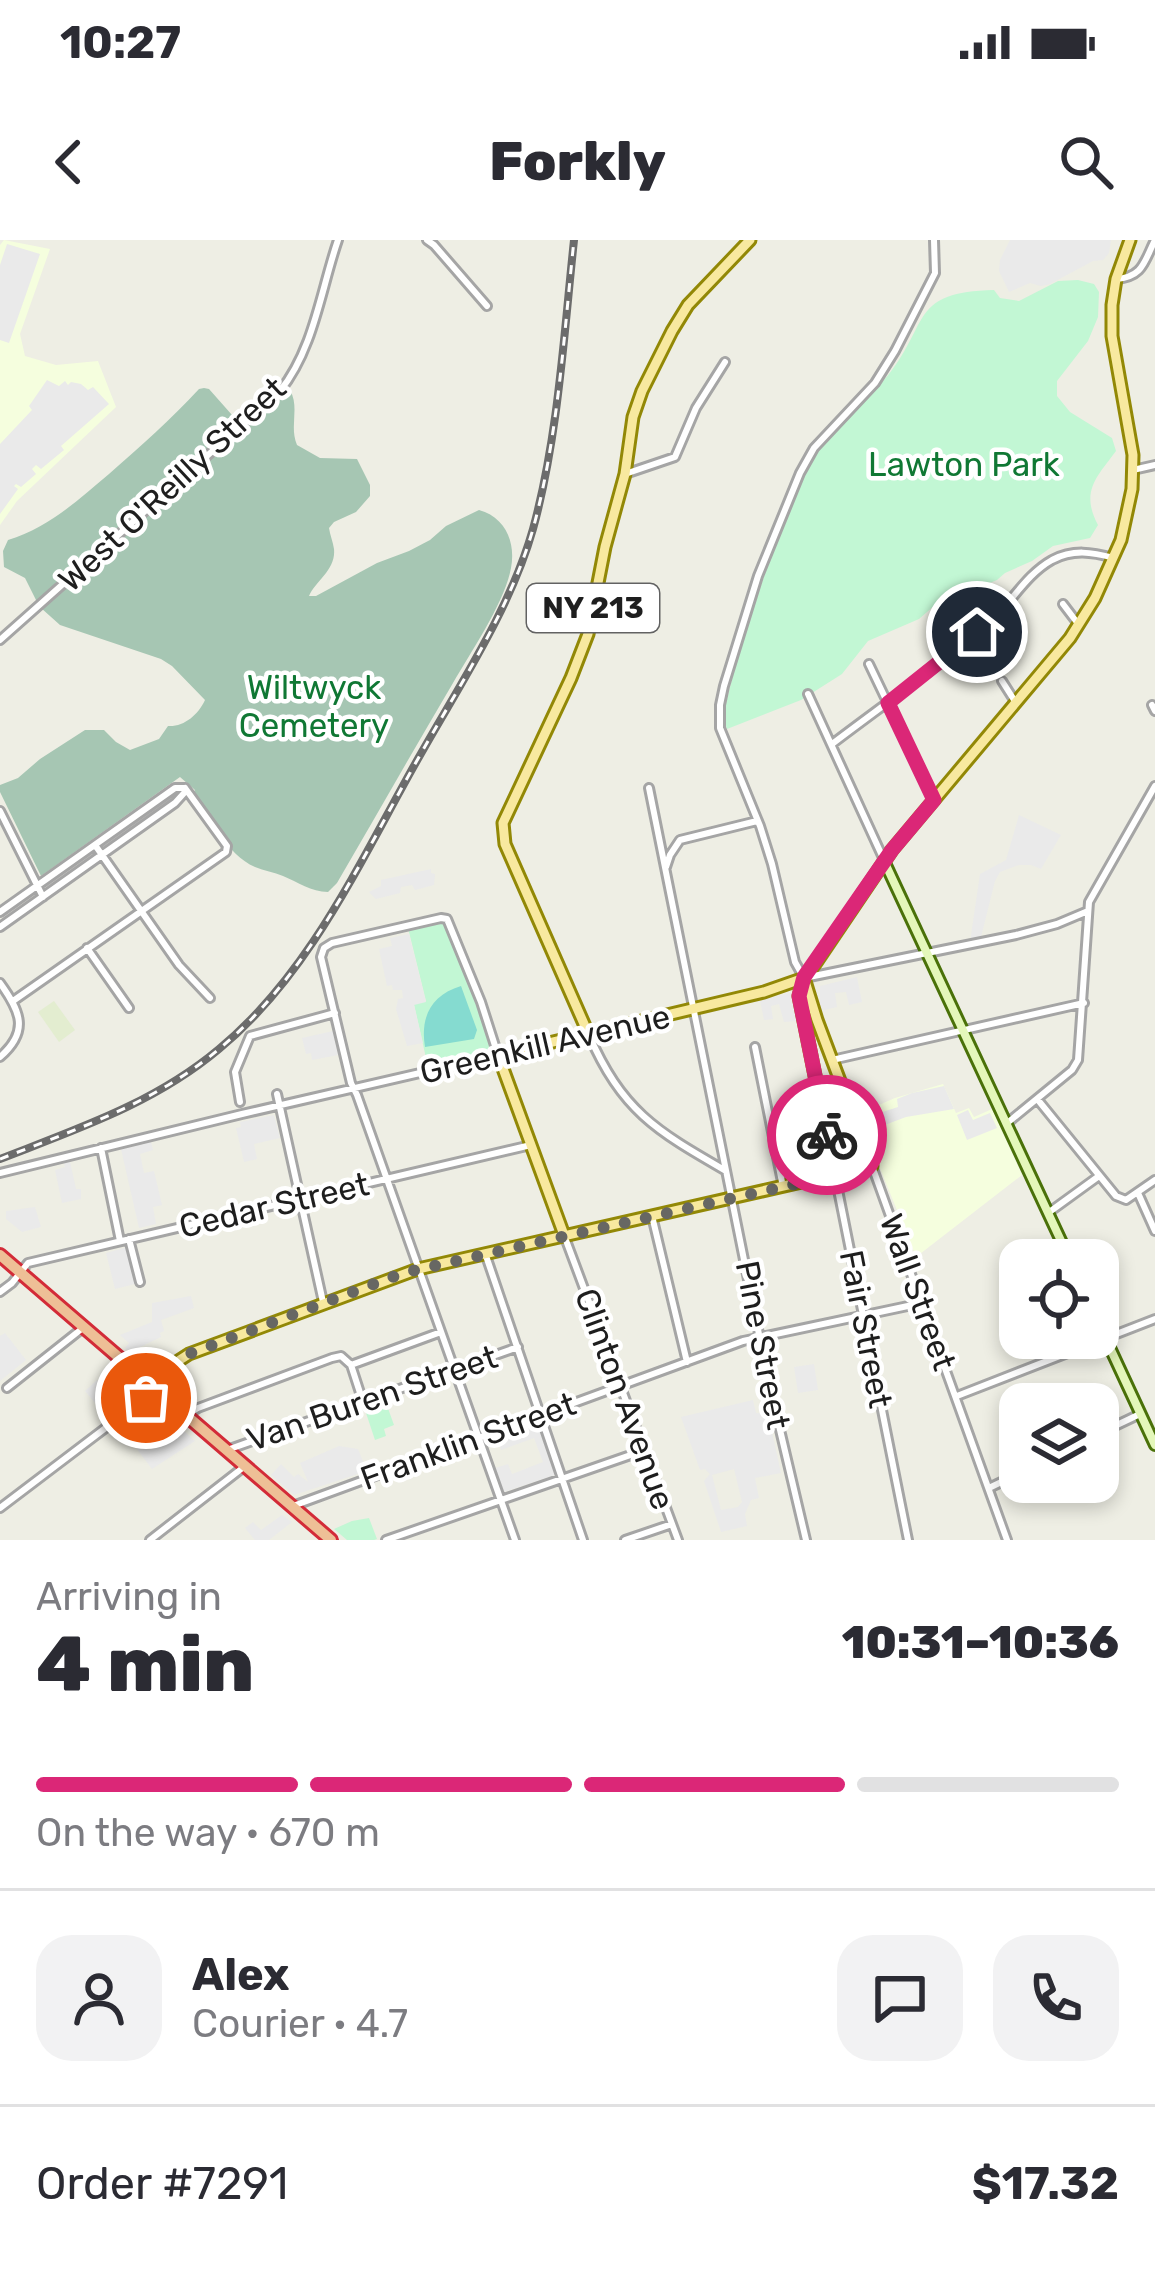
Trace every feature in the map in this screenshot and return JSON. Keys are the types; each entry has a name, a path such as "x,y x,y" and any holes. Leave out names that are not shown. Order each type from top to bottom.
{"highway":[{"path":"0,1255 331,1540"}],"main road":[{"name":"NY 213","path":"588,1033 505,844 503,823 582,652 625,474 633,417 649,375 699,292 750,240"},
{"path":"804,977 884,861 1079,625 1114,558 1129,511 1133,455 1112,336 1112,304 1130,240"},
{"path":"884,861 1060,1239"},
{"name":"Greenkill Avenue","path":"498,1055 789,985 804,977"},
{"name":"Wall Street","path":"804,977 872,1166"},
{"name":"Fair Street","path":"804,977 799,996 835,1175"},
{"name":"Clinton Avenue","path":"498,1055 564,1235"},
{"path":"154,1387 180,1359 418,1269 872,1166"},
{"path":"1115,1359 1155,1445"}],"street":[{"name":"West O'Reilly Street","path":"0,640 280,391 306,344 338,240"},
{"path":"804,977 795,962 772,864 720,728 720,705 758,576 800,473 814,448 875,383 896,351 935,273 934,240"},
{"path":"1116,279 1139,272 1155,240"},
{"path":"433,242 487,306"},
{"path":"625,474 675,457 724,362"},
{"path":"1133,470 1155,465"},
{"path":"832,744 992,620 1050,561 1084,552 1114,558"},
{"path":"1064,604 1079,625"},
{"path":"869,664 934,800"},
{"path":"1002,681 1016,703"},
{"path":"808,694 884,861"},
{"path":"1006,1124 1078,1060 1088,911 1094,890 1155,786"},
{"path":"0,912 175,788 185,788"},
{"path":"13,1001 224,854 227,846 185,788"},
{"path":"0,927 182,797 185,788"},
{"name":"Pine Street","path":"649,788 806,1540"},
{"path":"0,812 43,897"},
{"path":"666,868 680,840 757,821"},
{"path":"95,845 179,965 210,998"},
{"name":"Greenkill Avenue","path":"804,977 1016,935 1088,911"},
{"path":"498,1055 445,919 324,948 354,1088 515,1540"},
{"path":"87,948 129,1008"},
{"path":"0,983 17,1010 18,1033 0,1057"},
{"path":"832,1060 1084,1003"},
{"path":"240,1102 235,1072 250,1036 335,1012"},
{"path":"588,1033 628,1103 661,1131 728,1172"},
{"path":"755,1047 783,1186"},
{"name":"Greenkill Avenue","path":"0,1173 498,1055"},
{"path":"277,1094 323,1302"},
{"path":"1038,1100 1119,1198 1126,1200 1155,1180"},
{"name":"Cedar Street","path":"21,1273 28,1263 531,1145"},
{"path":"101,1148 140,1282"},
{"name":"Wall Street","path":"872,1166 1007,1540"},
{"name":"Fair Street","path":"835,1175 908,1540"},
{"path":"1048,1214 1099,1176"},
{"path":"1138,1193 1155,1231"},
{"path":"652,1216 687,1362"},
{"name":"Clinton Avenue","path":"564,1235 678,1540"},
{"path":"485,1253 583,1540"},
{"path":"0,1292 21,1273"},
{"name":"Franklin Street","path":"291,1507 760,1336 922,1303"},
{"path":"1119,1334 1155,1319"},
{"path":"7,1388 84,1327"},
{"path":"351,1365 441,1332"},
{"name":"Van Buren Street","path":"226,1450 518,1347"},
{"path":"186,1415 341,1356 351,1365 363,1402"},
{"path":"957,1396 1054,1359"},
{"path":"0,1508 146,1398 154,1387"},
{"path":"1119,1424 1140,1414"},
{"path":"386,1540 645,1450"},
{"path":"150,1540 245,1466"},
{"path":"990,1487 999,1483"},
{"path":"626,1540 672,1524"}],"shaded area":[{"path":"4,240 50,249 20,334 25,356 56,365 98,361 116,407 17,501 0,525 0,245"},
{"path":"1010,240 1111,240 1103,260 1050,284 1030,283 1009,292 999,271"},
{"path":"7,244 40,254 9,343 0,340 0,265"},
{"path":"47,380 59,386 65,381 88,390 93,387 109,404 61,446 64,450 41,469 36,465 32,469 36,474 21,487 14,486 18,489 0,514 0,444 32,410 29,406"},
{"path":"1019,815 1061,835 1041,869 1019,865 1000,872 980,941 970,942 980,874 1006,860"},
{"path":"431,869 434,885 415,890 412,885 401,887 400,893 376,899 369,892 381,886 381,880"},
{"path":"409,934 426,1002 414,1005 423,1043 407,1046 396,1009 402,990 387,986 379,949 392,946 390,938"},
{"path":"857,977 862,1002 849,1005 846,992 835,993 837,1007 820,1011 820,986"},
{"path":"461,986 477,1030 474,1039 425,1047 424,1026 430,1009 442,995"},
{"path":"791,993 797,1021 784,1022 779,1004 771,1006 773,1019 764,1020 760,1000"},
{"path":"54,1001 75,1030 59,1042 38,1012"},
{"path":"333,1031 338,1055 312,1060 302,1038"},
{"path":"943,1084 956,1113 969,1108 974,1117 992,1109 1022,1175 916,1257 858,1114"},
{"path":"944,1086 954,1109 906,1117 866,1132 861,1119 898,1107 897,1099 912,1093"},
{"path":"968,1110 973,1120 990,1113 997,1128 967,1140 957,1115"},
{"path":"274,1115 280,1138 254,1144 257,1159 244,1162 236,1128 241,1127 240,1122"},
{"path":"151,1142 153,1150 140,1154 144,1173 154,1171 162,1205 153,1207 156,1224 139,1228 121,1149"},
{"path":"70,1162 81,1199 62,1203 55,1170"},
{"path":"35,1207 41,1227 22,1232 6,1219 6,1211"},
{"path":"127,1247 135,1284 115,1289 106,1253"},
{"path":"191,1296 194,1308 161,1320 161,1337 130,1352 125,1348 129,1343 120,1335 152,1322 152,1303"},
{"path":"5,1333 26,1360 0,1381 0,1336"},
{"path":"814,1364 818,1390 798,1393 794,1367"},
{"path":"97,1380 103,1388 109,1384 126,1401 106,1416 85,1391"},
{"path":"753,1400 756,1413 768,1414 781,1473 755,1478 759,1498 751,1500 745,1514 747,1526 721,1532 704,1481 710,1474 700,1470 681,1417","holes":["734,1469 742,1502 721,1510 712,1475"]},
{"path":"537,1424 555,1475 504,1492 495,1468 508,1464 512,1474 543,1462 534,1438 501,1450 497,1438"},
{"path":"152,1429 165,1443 183,1430 195,1441 152,1469 133,1444"},
{"path":"339,1446 358,1449 367,1471 294,1495 271,1475 281,1464 294,1477 298,1474 308,1482 300,1463"},
{"path":"282,1515 292,1522 269,1540 255,1540 245,1528 253,1522 261,1530"}],"green space":[{"name":"Lawton Park","path":"1058,281 1094,284 1099,292 1098,317 1088,341 1057,381 1057,396 1070,412 1112,438 1116,451 1093,485 1091,503 1098,525 1090,538 1053,546 997,580 935,605 919,619 868,641 842,674 801,700 727,729 725,708 745,634 806,470 889,374 925,313 948,297 967,292 994,290 1000,298 1019,301"},
{"path":"204,388 240,424 37,602 25,578 4,567 8,540 74,504"},
{"name":"Wiltwyck Cemetery","path":"290,390 297,445 320,458 357,459 370,485 370,496 356,512 329,528 332,563 309,596 409,551 479,510 502,525 512,549 508,581 495,611 328,892 245,861 220,834 195,790 180,777 41,876 0,785 18,778 85,730 104,730 130,750 159,739 168,726 190,719 205,700 161,659 60,625 41,608"},
{"path":"438,921 448,928 491,1052 428,1067 414,1004 426,1001 408,928"},
{"path":"385,1400 394,1425 384,1429 386,1436 375,1440 364,1407"},
{"path":"369,1518 374,1540 347,1540 334,1529 352,1521"}],"railway":[{"path":"0,1159 114,1113 194,1068 252,1019 332,913 483,646 523,559 549,459 574,240"}],"way so far":[{"path":"146,1398 172,1365 189,1354 403,1273 835,1175 827,1135"}],"route":[{"path":"827,1135 800,986 892,850 934,800 888,703 977,632"}]}
